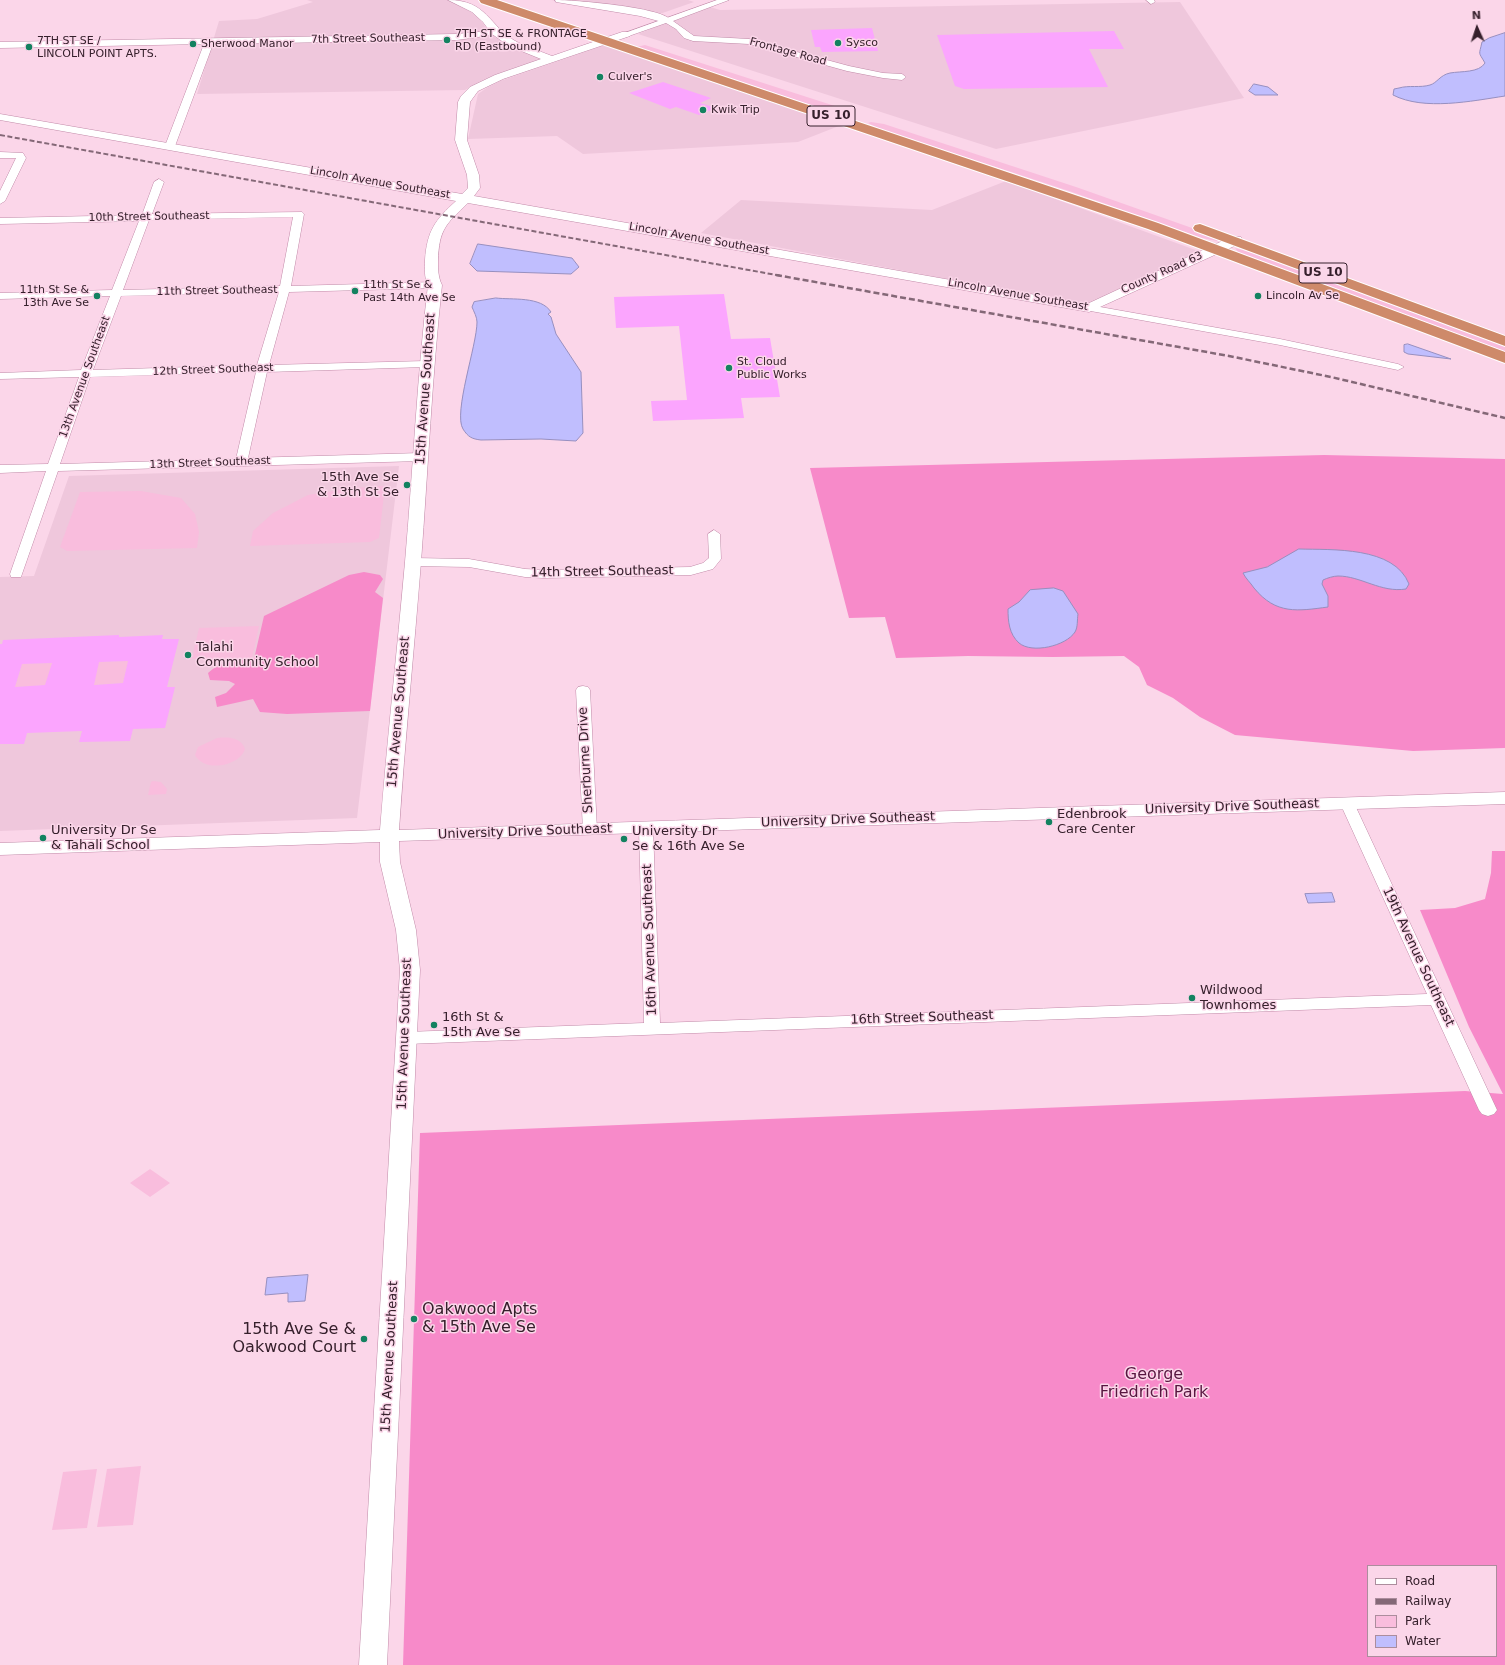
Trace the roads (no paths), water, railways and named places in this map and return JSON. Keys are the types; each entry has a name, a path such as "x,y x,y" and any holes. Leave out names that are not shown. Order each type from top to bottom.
{"highway":[{"name":"US 10","path":"488,1 1049,190 1216,250 1505,358"},
{"path":"557,5 568,14"},
{"path":"604,26 646,40"},
{"name":"US 10","path":"1187,223 1505,341"}],"street":[{"path":"453,0 476,10 487,20 496,32 524,50 551,59"},
{"path":"626,34 726,0"},
{"name":"Frontage Road","path":"557,5 585,5 635,10 666,20 679,27 687,36 693,38 757,43 799,54 856,72 884,77 902,77"},
{"name":"7th Street Southeast","path":"0,45 457,37 496,32"},
{"name":"15th Avenue Southeast","path":"373,1665 410,970 407,937 390,862 389,836 397,726 413,562 426,364 435,285 441,279 446,231 448,225 470,202 467,199 474,188 473,175 461,140 464,102 467,96 485,83 626,34"},
{"path":"170,146 209,42"},
{"name":"Lincoln Avenue Southeast","path":"0,117 1265,339 1398,367"},
{"path":"0,155 20,155 21,158 0,201"},
{"name":"13th Avenue Southeast","path":"16,574 86,374 159,182"},
{"name":"10th Street Southeast","path":"0,221 299,214 285,289"},
{"name":"County Road 63","path":"1089,308 1236,240"},
{"name":"11th Street Southeast","path":"0,296 435,285"},
{"path":"241,462 262,369 285,289"},
{"name":"12th Street Southeast","path":"0,376 426,364"},
{"name":"13th Street Southeast","path":"0,469 421,457"},
{"name":"14th Street Southeast","path":"413,562 472,563 526,573 544,574 691,571 708,566 715,559 714,534"},
{"name":"Sherburne Drive","path":"583,690 590,830"},
{"name":"University Drive Southeast","path":"0,849 1505,798"},
{"name":"19th Avenue Southeast","path":"1347,803 1488,1110"},
{"name":"16th Avenue Southeast","path":"646,828 652,1028"},
{"name":"16th Street Southeast","path":"407,1038 1438,999"}],"water":[{"path":"1505,33 1505,96 1463,102 1433,104 1405,100 1393,95 1394,89 1430,85 1447,74 1479,68 1485,63 1480,53 1482,42"},
{"path":"1254,84 1268,87 1278,95 1255,95 1249,91"},
{"path":"478,244 572,258 579,267 571,274 477,271 470,264"},
{"path":"496,298 533,301 540,303 551,312 548,314 551,317 556,334 581,372 583,433 576,441 541,439 481,440 470,437 463,429 461,409 477,322 472,307 474,302"},
{"path":"1408,344 1451,359 1408,354 1404,352 1404,345"},
{"path":"1299,549 1344,550 1376,556 1390,563 1401,572 1409,584 1406,589 1397,590 1380,587 1355,579 1335,576 1323,580 1322,584 1328,596 1328,607 1297,610 1279,607 1262,597 1243,573 1267,567"},
{"path":"1054,588 1063,591 1078,614 1075,632 1071,637 1057,645 1048,647 1032,648 1019,643 1011,631 1008,609 1019,602 1030,590"},
{"path":"1332,893 1335,902 1308,903 1305,894"},
{"path":"308,1275 305,1301 288,1302 288,1293 265,1295 267,1278"}],"railway":[{"path":"0,135 782,276"},
{"path":"776,275 1229,356 1331,377 1505,418"}],"place":[{"name":"7TH ST SE & FRONTAGE RD (Eastbound)","path":"447,40"},
{"name":"Sysco","path":"838,43"},
{"name":"Sherwood Manor","path":"193,44"},
{"name":"7TH ST SE / LINCOLN POINT APTS.","path":"29,47"},
{"name":"Culver's","path":"600,77"},
{"name":"Kwik Trip","path":"703,110"},
{"name":"11th St Se & Past 14th Ave Se","path":"355,291"},
{"name":"11th St Se & 13th Ave Se","path":"97,296"},
{"name":"Lincoln Av Se","path":"1258,296"},
{"name":"St. Cloud Public Works","path":"729,368"},
{"name":"15th Ave Se & 13th St Se","path":"407,485"},
{"name":"Talahi Community School","path":"188,655"},
{"name":"Edenbrook Care Center","path":"1049,822"},
{"name":"University Dr Se & Tahali School","path":"43,838"},
{"name":"University Dr Se & 16th Ave Se","path":"624,839"},
{"name":"Wildwood Townhomes","path":"1192,998"},
{"name":"16th St & 15th Ave Se","path":"434,1025"},
{"name":"Oakwood Apts & 15th Ave Se","path":"414,1319"},
{"name":"15th Ave Se & Oakwood Court","path":"364,1339"}],"park label":[{"name":"George Friedrich Park","path":"1154,1384"}]}
